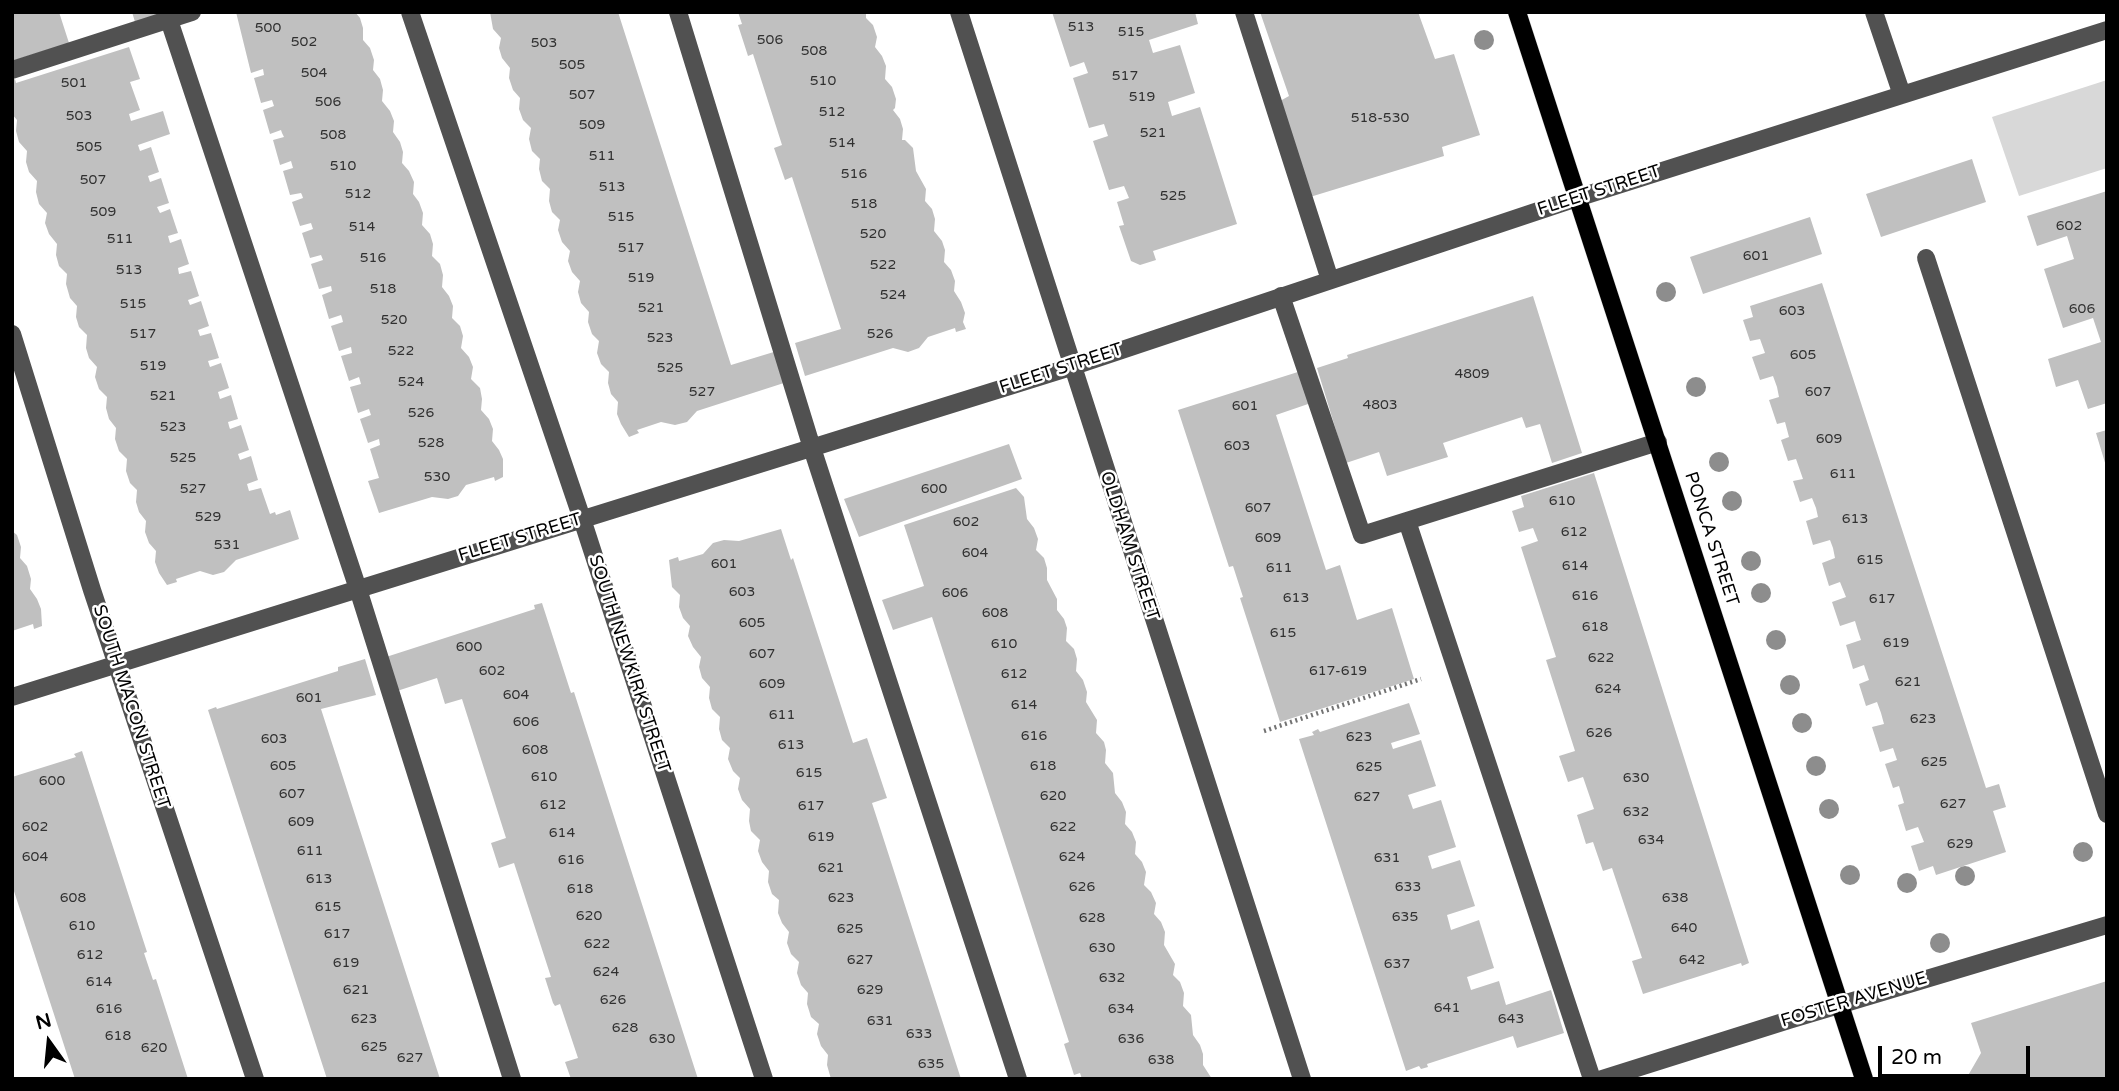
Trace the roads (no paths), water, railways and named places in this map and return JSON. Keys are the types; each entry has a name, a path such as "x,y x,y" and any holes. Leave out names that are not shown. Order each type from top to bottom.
{"main road":[{"name":"PONCA STREET","path":"1517,12 1864,1079"}],"street":[{"path":"12,70 192,12"},
{"name":"SOUTH NEWKIRK STREET","path":"410,12 582,519 764,1079"},
{"path":"678,12 812,448 1017,1079"},
{"name":"OLDHAM STREET","path":"959,12 1302,1079"},
{"path":"1244,12 1330,279"},
{"path":"1874,12 1902,95"},
{"path":"169,20 358,589 512,1079"},
{"name":"FLEET STREET","path":"12,697 1071,367 1577,198 2107,30"},
{"path":"1926,257 2107,814"},
{"path":"1281,296 1362,535 1658,442"},
{"name":"SOUTH MACON STREET","path":"12,334 117,665 255,1079"},
{"path":"1407,521 1592,1079"},
{"name":"FOSTER AVENUE","path":"1602,1079 1840,1004 2107,925"}]}
